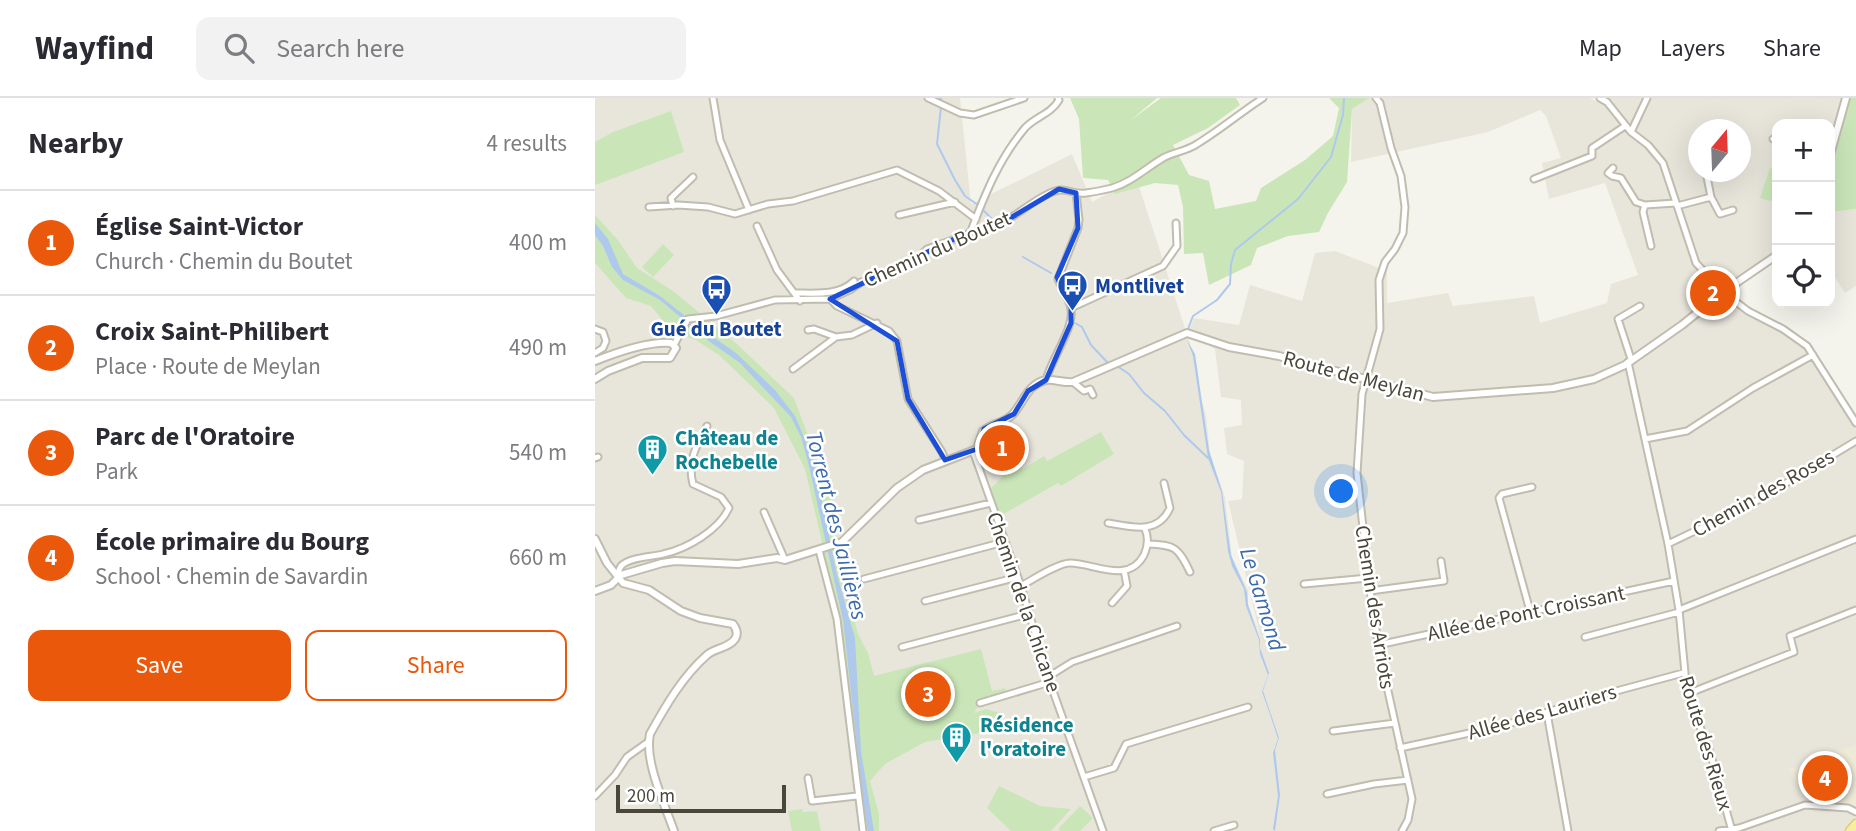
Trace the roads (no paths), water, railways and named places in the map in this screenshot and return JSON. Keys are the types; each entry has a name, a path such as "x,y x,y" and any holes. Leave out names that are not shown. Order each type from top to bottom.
{"main road":[{"path":"1850,831 1856,824"}],"street":[{"path":"713,98 720,140 749,210"},
{"path":"928,98 960,113 974,115 1024,98"},
{"path":"971,231 994,173 1027,127 1053,110 1058,98"},
{"name":"Chemin du Boutet","path":"674,345 688,318 716,316 775,300 830,299 861,282 894,272 915,261 927,248 967,235 971,231 975,233 997,226 1044,195 1059,189 1086,193 1113,187 1136,177 1162,159 1194,146 1263,98"},
{"name":"Chemin des Arriots","path":"1376,98 1380,103 1401,176 1405,207 1403,233 1385,262 1379,280 1380,329 1365,379 1357,467 1378,645 1412,807 1402,831"},
{"path":"1600,98 1607,102 1625,126 1648,145 1663,163 1696,263 1723,292 1748,311 1783,329 1807,346 1856,423"},
{"path":"1631,132 1647,98"},
{"path":"1835,137 1846,98"},
{"path":"1534,179 1592,156 1592,148 1625,126"},
{"path":"1613,168 1608,173 1621,177 1636,202 1645,205 1676,205 1711,197"},
{"path":"649,207 708,207 734,214 768,204 793,201 897,170 939,191 976,219"},
{"path":"673,206 671,198 693,177"},
{"path":"1708,182 1711,197 1720,215 1733,210"},
{"path":"1047,380 1055,354 1071,323 1071,308 1058,279 1078,228 1076,192"},
{"path":"899,215 955,202"},
{"path":"1645,205 1643,212 1651,246"},
{"path":"1071,308 1163,266 1177,246 1176,223"},
{"path":"757,226 777,270 800,301"},
{"name":"Route de Meylan","path":"1073,382 1187,333 1229,347 1279,356 1433,397 1553,388 1594,379 1629,361 1682,326 1723,292 1772,258"},
{"path":"795,293 824,293 849,286 854,281"},
{"path":"830,299 838,306 877,323 897,341 908,399 942,452 944,460"},
{"name":"Route des Rieux","path":"1640,306 1618,319 1668,544 1679,611 1687,694 1710,752 1732,830"},
{"path":"808,330 814,328 836,337 852,335 877,323"},
{"path":"595,329 603,332 606,341 603,348 595,353"},
{"path":"793,369 836,337"},
{"path":"595,360 659,343 674,345 676,352 670,358 642,358 595,379"},
{"path":"1646,439 1687,431 1753,388 1813,355"},
{"path":"617,577 675,561 738,564 778,558 785,560 842,542 897,488 923,470 977,449 986,428 1014,414 1028,391 1047,380 1073,382 1084,391 1090,389 1093,395"},
{"path":"595,592 611,585 621,566 629,561 685,547 725,517 729,508 721,497 693,484 689,469 707,426"},
{"name":"Chemin des Roses","path":"1668,544 1753,503 1856,441"},
{"name":"Chemin de la Chicane","path":"973,451 1103,831"},
{"path":"1108,523 1145,529 1159,523 1169,512 1170,502 1164,483"},
{"path":"1530,611 1499,498 1502,494 1532,487"},
{"path":"919,520 991,503"},
{"path":"764,512 785,560"},
{"path":"1021,586 1068,563 1108,571 1124,570 1137,565 1148,544 1145,529"},
{"path":"595,539 617,577 624,583 649,590 681,611 700,618 733,624 737,632 736,638 711,652 683,680 662,712 648,742 627,757 615,775 595,796"},
{"path":"1585,637 1679,611 1856,539"},
{"path":"864,579 1004,542"},
{"path":"1148,544 1176,548 1182,554 1190,572"},
{"path":"821,550 837,619 863,831"},
{"path":"1370,592 1444,581 1441,561"},
{"path":"1112,603 1127,586 1124,570"},
{"path":"925,601 1018,577"},
{"path":"1304,584 1368,578"},
{"name":"Allée de Pont Croissant","path":"1378,645 1674,581"},
{"path":"1687,694 1790,654 1794,652 1790,636 1856,610"},
{"path":"902,647 1028,614"},
{"path":"980,703 1049,679 1072,662 1177,626"},
{"name":"Allée des Lauriers","path":"1401,748 1502,726 1683,673"},
{"path":"1084,777 1114,768 1126,744 1248,706"},
{"path":"1547,713 1568,831"},
{"path":"1333,732 1395,723"},
{"path":"648,742 654,772 674,831"},
{"path":"808,778 812,802 857,796"},
{"path":"1327,794 1408,780"},
{"path":"1719,831 1732,830 1805,805 1848,808 1856,812"},
{"path":"1214,831 1234,825"}],"water":[{"path":"595,223 608,239 623,274 660,296 736,353 775,390 795,416 815,466 837,575 855,638 861,751 874,831 868,831 864,808 843,620 801,437 791,417 740,363 660,300 623,280 612,267 595,235"},
{"path":"1187,340 1195,354 1209,450 1222,491 1231,555 1247,592 1248,605 1269,673 1263,691 1279,738 1275,750 1280,795 1275,831 1273,829 1278,796 1273,753 1278,739 1262,692 1268,675 1246,606 1244,589 1232,566 1228,551 1221,492 1208,458 1193,356"}],"waterway":[{"path":"1188,329 1193,316 1217,300 1230,284 1235,250 1298,199 1331,157 1343,115 1344,98"},
{"path":"941,107 937,144 965,196 978,205"},
{"path":"983,210 997,224"},
{"path":"1023,257 1051,273"},
{"path":"1075,323 1082,327 1091,345 1108,363"},
{"path":"1117,366 1129,374 1208,458"}],"place":[{"name":"Croix Saint-Philibert","path":"1713,293"},
{"name":"Montlivet","path":"1072,313"},
{"name":"Gué du Boutet","path":"716,316"},
{"name":"Église Saint-Victor","path":"1002,448"},
{"name":"Château de Rochebelle","path":"652,477"},
{"name":"Parc de l'Oratoire","path":"928,694"},
{"name":"Résidence l'oratoire","path":"957,764"},
{"name":"École primaire du Bourg","path":"1825,778"}],"water label":[{"name":"Torrent des Jaillières","path":"837,525"},
{"name":"Le Gamond","path":"1263,599"}]}
